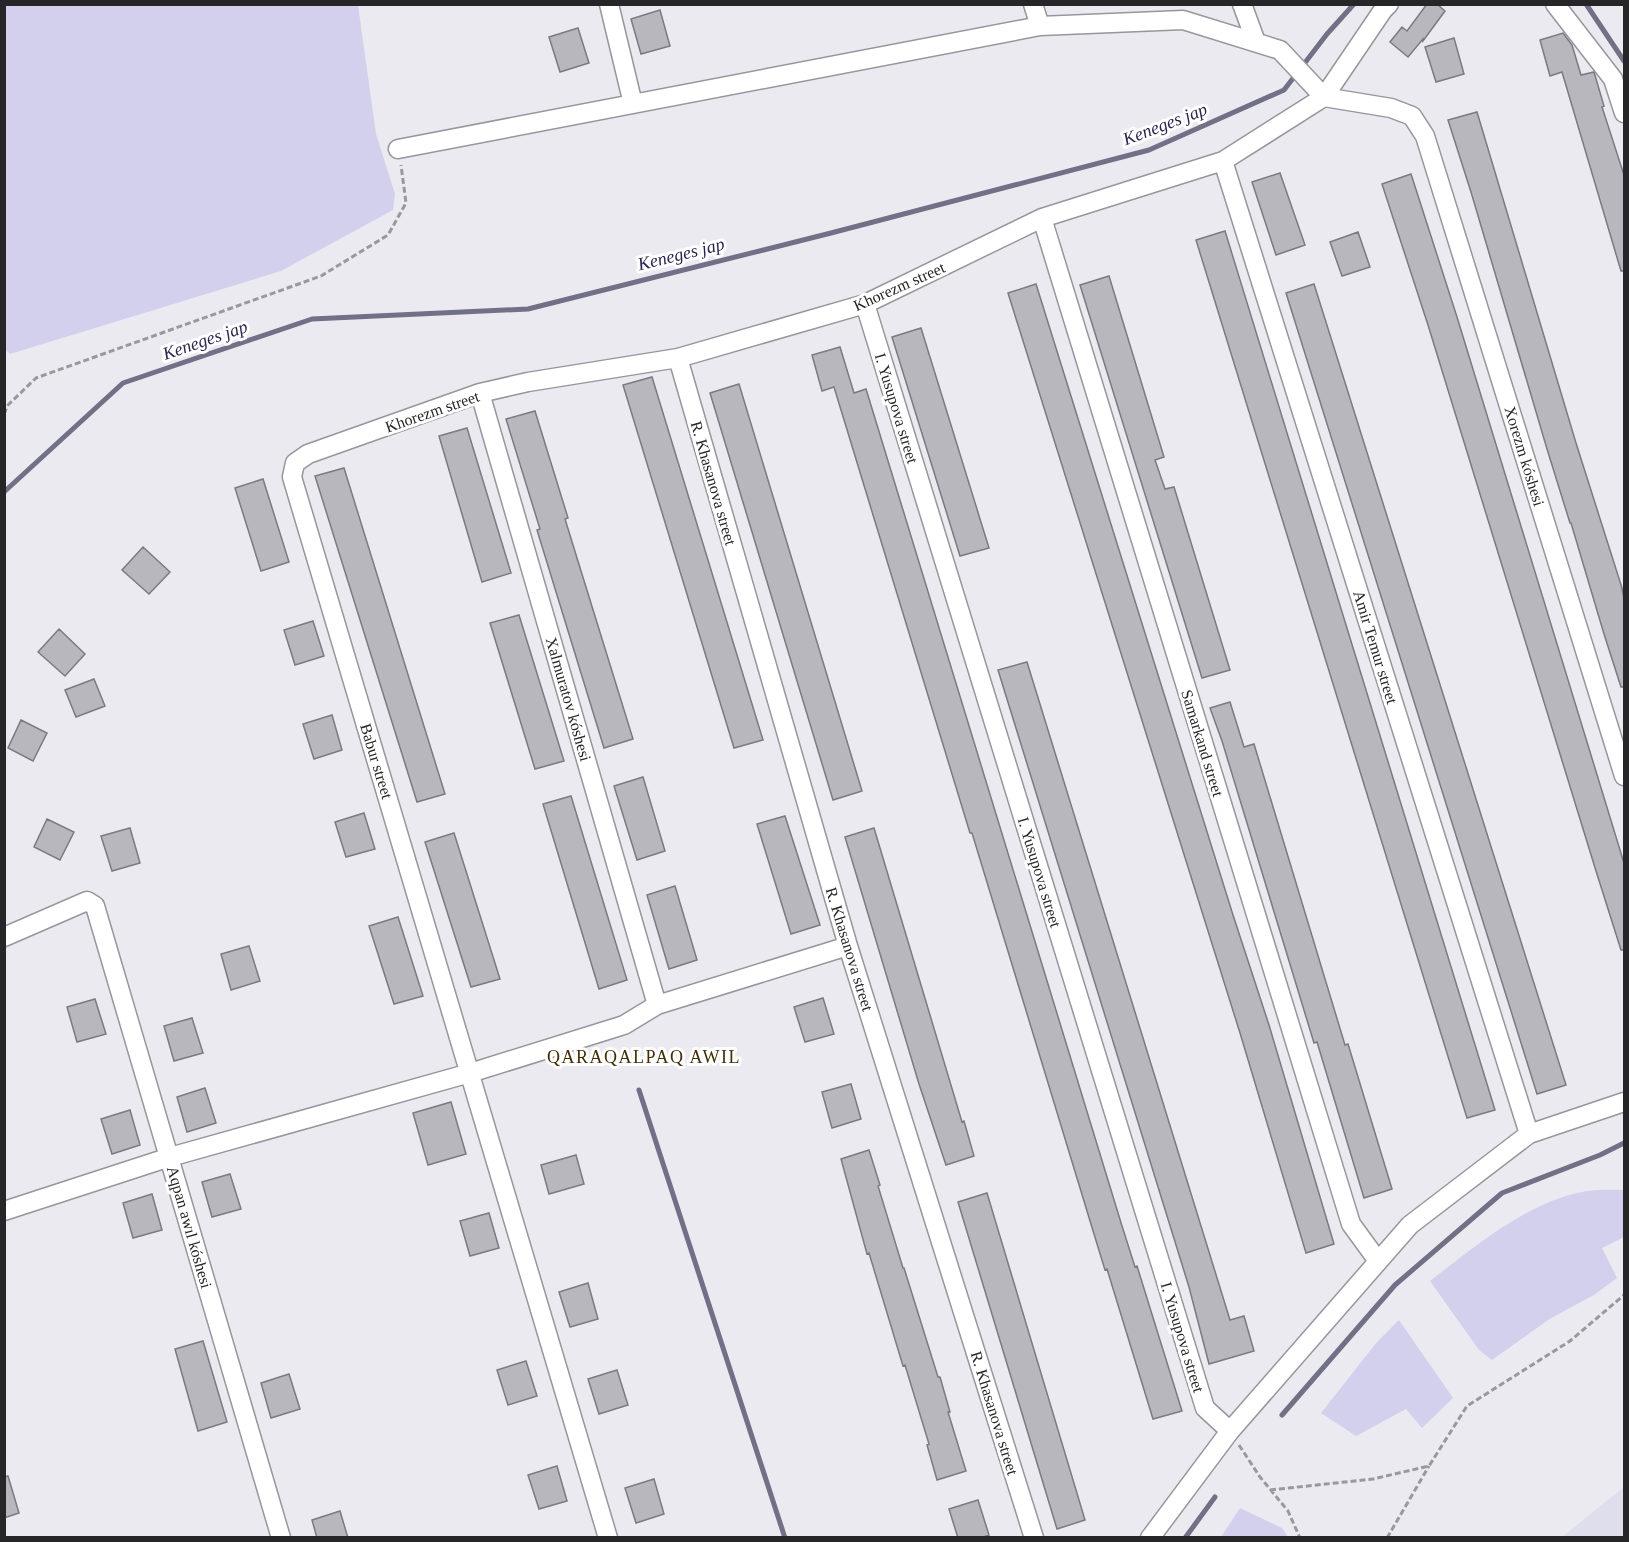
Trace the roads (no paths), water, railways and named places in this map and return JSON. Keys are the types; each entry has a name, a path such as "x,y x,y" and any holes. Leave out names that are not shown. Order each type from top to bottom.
{"street":[{"path":"609,4 633,104"},
{"path":"1033,4 1040,26"},
{"path":"1242,4 1256,42"},
{"path":"398,149 1040,26 1183,20 1280,50 1324,98 1389,4"},
{"path":"1555,4 1613,79 1624,113"},
{"name":"Xorezm kóshesi","path":"1324,98 1391,108 1412,116 1425,136 1624,776"},
{"name":"Khorezm street","path":"308,454 480,393 528,382 678,358 865,304 1041,219 1223,161 1324,98"},
{"name":"Amir Temur street","path":"1223,161 1529,1134"},
{"name":"Samarkand street","path":"1041,219 1351,1224 1378,1261"},
{"name":"I. Yusupova street","path":"865,304 1205,1408 1230,1431"},
{"name":"R. Khasanova street","path":"678,358 848,946 1034,1538"},
{"name":"Xalmuratov kóshesi","path":"480,393 657,1005"},
{"name":"Babur street","path":"308,454 295,463 292,477 470,1073"},
{"name":"Aqpan awıl kóshesi","path":"4,937 87,901 95,906 281,1538"},
{"path":"4,1211 170,1157 470,1073 624,1025 657,1005 848,946"},
{"path":"470,1073 608,1538"},
{"path":"1150,1538 1230,1431 1410,1225 1529,1134 1624,1102"}],"waterway":[{"name":"Keneges jap","path":"4,492 123,383 312,319 528,309 1149,150 1284,90 1327,34 1354,4"},
{"path":"1586,4 1624,61"},
{"path":"639,1090 785,1538"},
{"path":"1282,1415 1395,1285 1502,1193 1600,1155 1624,1143"},
{"path":"1185,1538 1215,1497"}],"district":[{"name":"QARAQALPAQ AWIL","path":"644,1057"}]}
